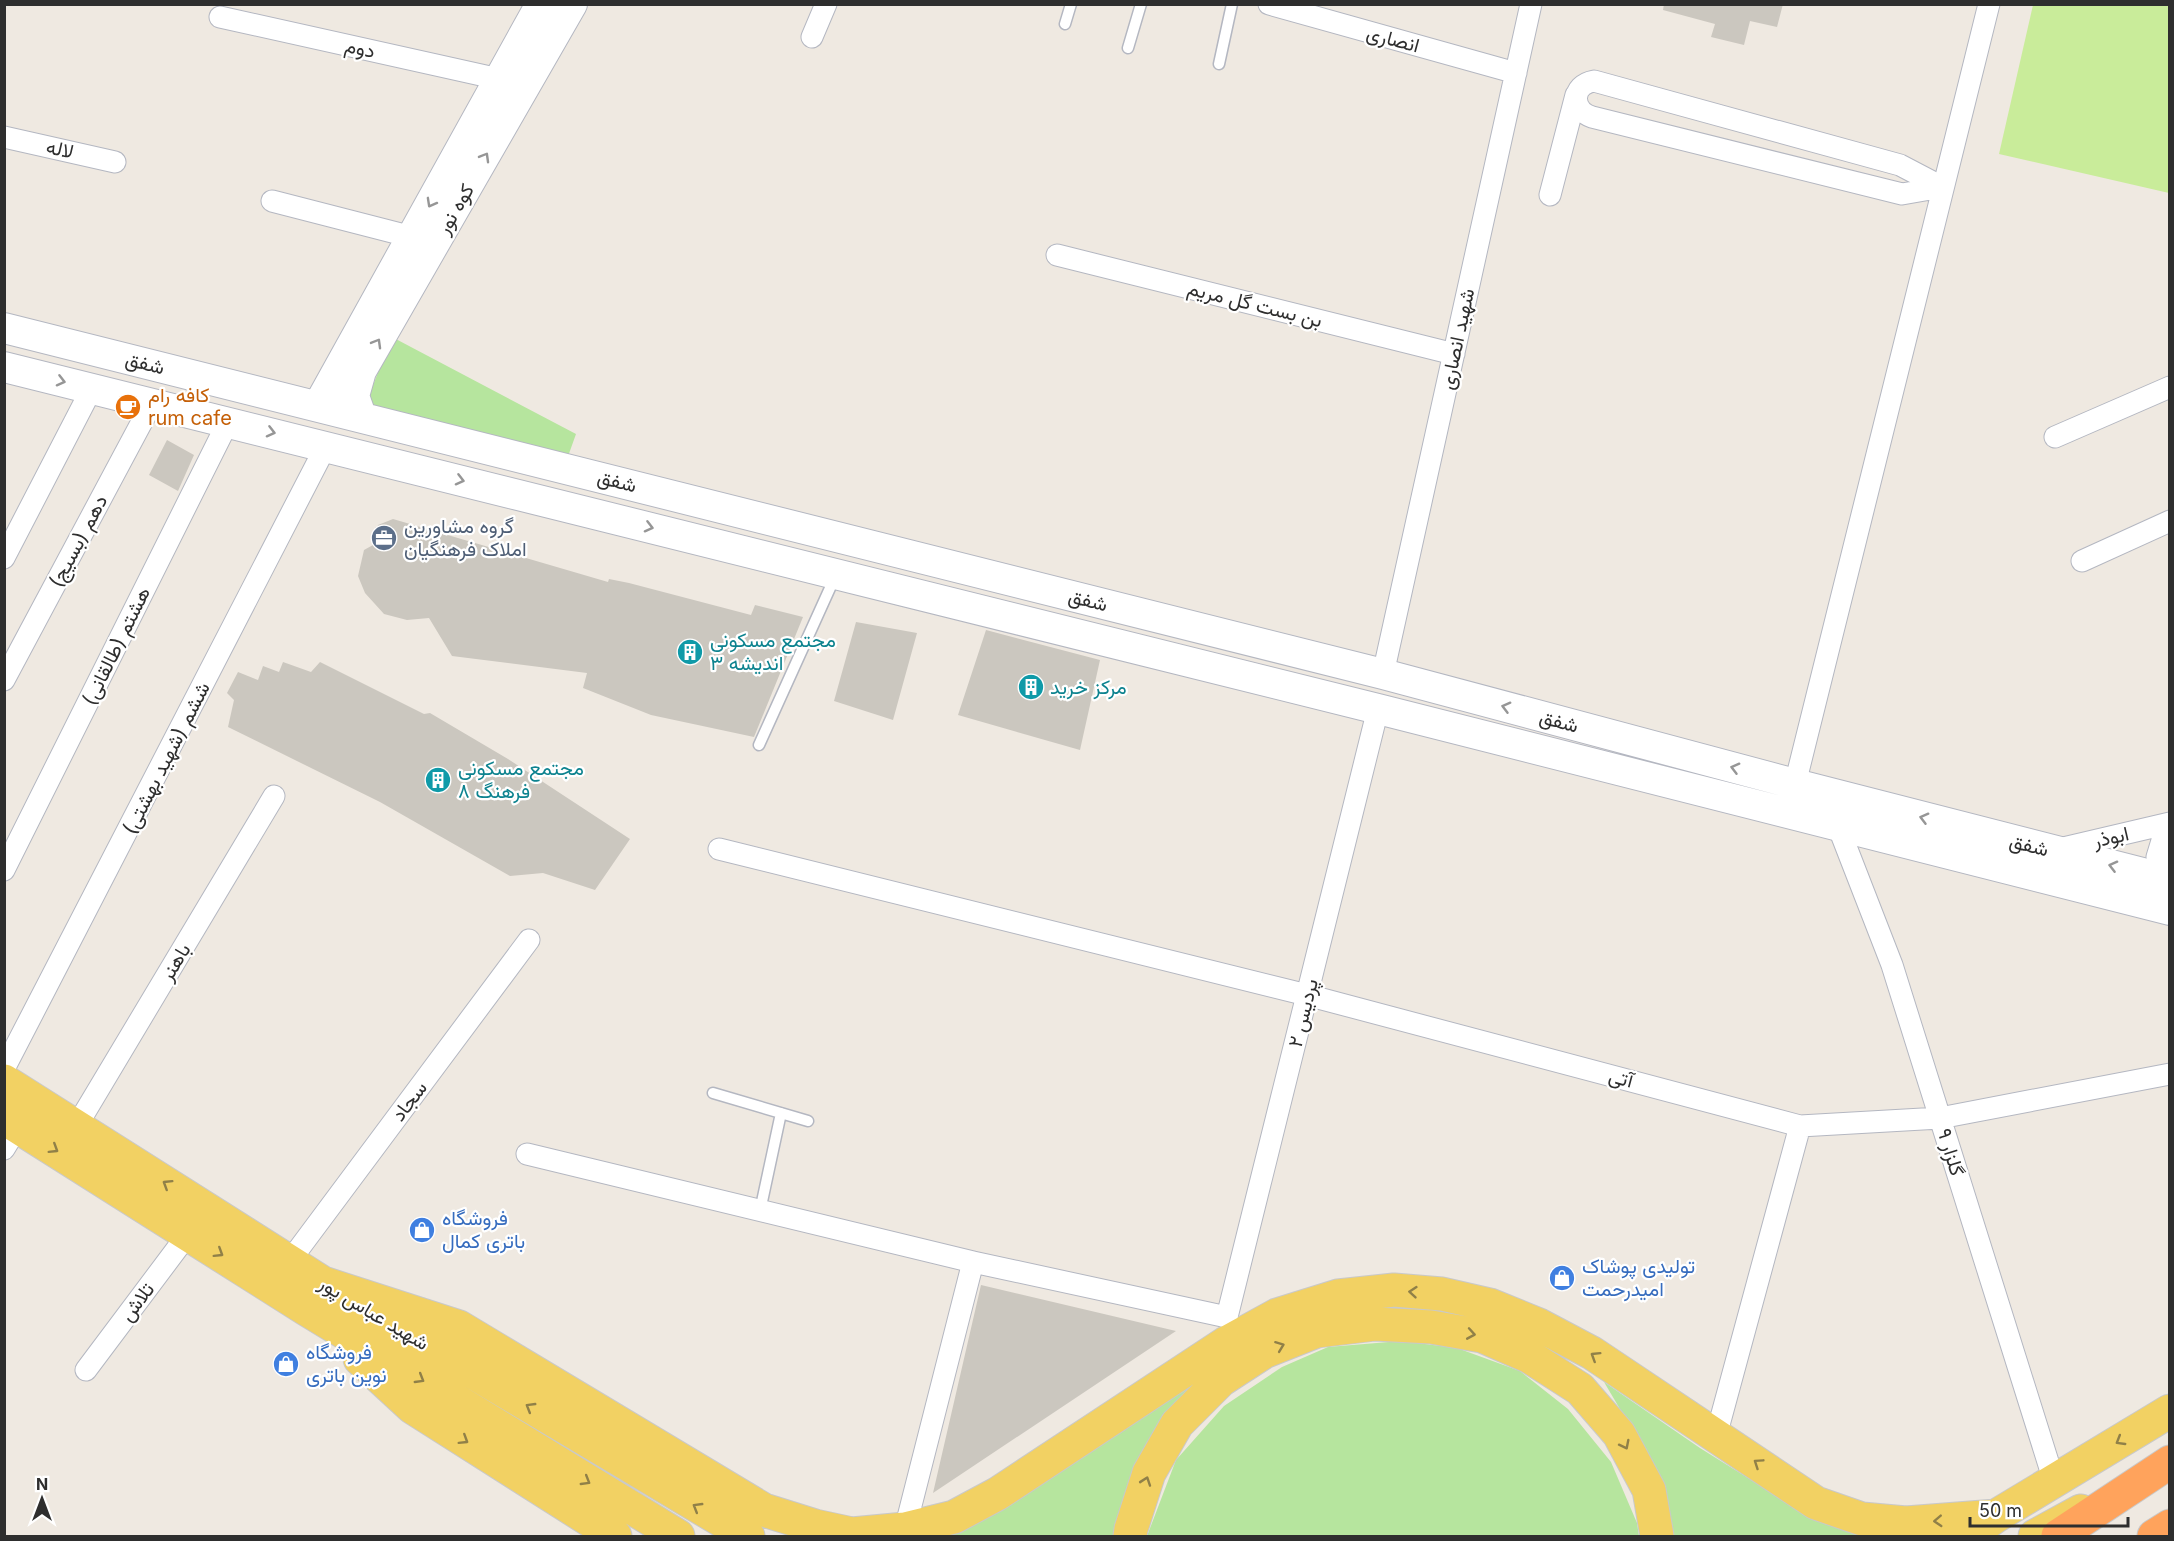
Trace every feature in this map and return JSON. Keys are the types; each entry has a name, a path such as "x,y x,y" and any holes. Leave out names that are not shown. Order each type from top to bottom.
{"highway":[{"path":"2058,1536 2165,1465"},
{"path":"2154,1536 2169,1526"}],"main road":[{"name":"کوه نور","path":"342,398 412,237 541,4"},
{"name":"کوه نور","path":"342,398 361,370 572,4"},
{"name":"شفق","path":"4,328 342,398 1796,784 2169,880"},
{"name":"شفق","path":"4,367 1378,709 2169,910"},
{"name":"شهید عباس پور","path":"4,1081 289,1262 315,1296 678,1536"},
{"name":"شهید عباس پور","path":"9,1131 189,1234 315,1296 748,1536"},
{"path":"315,1296 459,1327 764,1510 815,1526 852,1534 905,1529 954,1517 997,1494 1226,1343 1277,1315 1338,1296 1394,1290 1442,1294 1490,1305 1539,1325 1592,1353 1816,1503 1862,1519 1906,1522 1996,1516"},
{"path":"315,1296 412,1407 615,1536"},
{"path":"1130,1536 1149,1473 1177,1424 1221,1380 1264,1352 1317,1331 1374,1324 1431,1327 1482,1336 1530,1357 1580,1389 1619,1434 1624,1443 1648,1490 1657,1536"},
{"path":"1967,1536 2169,1411"},
{"path":"2035,1536 2165,1465"}],"street":[{"path":"812,37 826,4"},
{"name":"انصاری","path":"1269,4 1516,73"},
{"name":"شهید انصاری","path":"1383,674 1531,4"},
{"path":"1796,784 1989,4"},
{"name":"دوم","path":"220,17 500,79"},
{"path":"1550,195 1578,89 1588,82 1599,81 1900,165 1942,187"},
{"path":"1576,95 1577,107 1581,112 1592,117 1902,194 1942,187"},
{"name":"لاله","path":"4,137 116,162"},
{"path":"272,201 412,237"},
{"name":"بن بست گل مریم","path":"1057,255 1454,354"},
{"path":"2055,437 2169,387"},
{"path":"4,558 92,388"},
{"name":"دهم (بسیج)","path":"4,680 152,403"},
{"name":"هشتم (طالقانی)","path":"4,870 228,422"},
{"name":"ششم (شهید بهشتی)","path":"4,1069 326,446"},
{"path":"2082,561 2169,521"},
{"name":"پردیس ۲","path":"973,1262 1227,1317 1378,709"},
{"name":"باهنر","path":"76,1127 274,796"},
{"path":"2168,823 2157,858 2169,875"},
{"name":"ابوذر","path":"2052,851 2168,823"},
{"name":"گلزار ۹","path":"1838,826 1892,965 2054,1481"},
{"name":"آتی","path":"718,849 1307,995 1800,1126 1940,1118 2169,1074"},
{"name":"سجاد","path":"289,1262 529,940"},
{"path":"1716,1436 1800,1126"},
{"path":"527,1154 973,1262 905,1529"},
{"name":"تلاش","path":"87,1370 189,1234"}],"lane":[{"path":"1065,24 1071,4"},
{"path":"1128,48 1141,4"},
{"path":"1219,64 1232,4"},
{"path":"759,745 837,574"},
{"path":"713,1093 808,1121"},
{"path":"760,1211 781,1113"}],"green space":[{"path":"2033,5 2169,5 2169,193 1999,154"},
{"path":"392,337 576,434 566,462 364,408"},
{"path":"1401,1341 1457,1348 1520,1371 1568,1409 1611,1462 1637,1523 1639,1536 1147,1536 1176,1460 1224,1406 1282,1367 1328,1347"},
{"path":"1224,1364 1115,1526 1114,1536 920,1536"},
{"path":"1604,1382 1700,1448 1801,1511 1914,1536 1673,1536 1630,1426"}],"building":[{"path":"1664,4 1783,4 1777,27 1750,21 1744,45 1711,37 1715,24 1663,10"},
{"path":"167,440 194,455 178,491 149,475"},
{"path":"393,519 608,582 609,579 629,583 751,615 755,605 803,617 754,737 651,715 583,688 587,673 452,656 429,618 407,620 384,614 365,593 358,576 364,550 373,545 378,525"},
{"path":"856,622 917,633 893,720 834,701"},
{"name":"مرکز خرید","path":"986,630 1100,660 1080,750 958,715"},
{"name":"مجتمع مسکونی فرهنگ ۸","path":"283,662 311,672 320,662 424,714 430,713 508,759 630,839 595,890 543,873 510,876 380,802 228,727 234,700 227,693 238,672 258,680 263,666 279,672"},
{"path":"981,1285 1176,1331 933,1493"}],"place":[{"name":"کافه رام rum cafe","path":"128,407"},
{"name":"گروه مشاورین املاک فرهنگیان","path":"384,538"},
{"name":"مجتمع مسکونی اندیشه ۳","path":"690,652"},
{"name":"مرکز خرید","path":"1031,687"},
{"name":"مجتمع مسکونی فرهنگ ۸","path":"438,780"},
{"name":"فروشگاه باتری کمال","path":"422,1230"},
{"name":"تولیدی پوشاک امیدرحمت","path":"1562,1278"},
{"name":"فروشگاه نوین باتری","path":"286,1364"}]}
